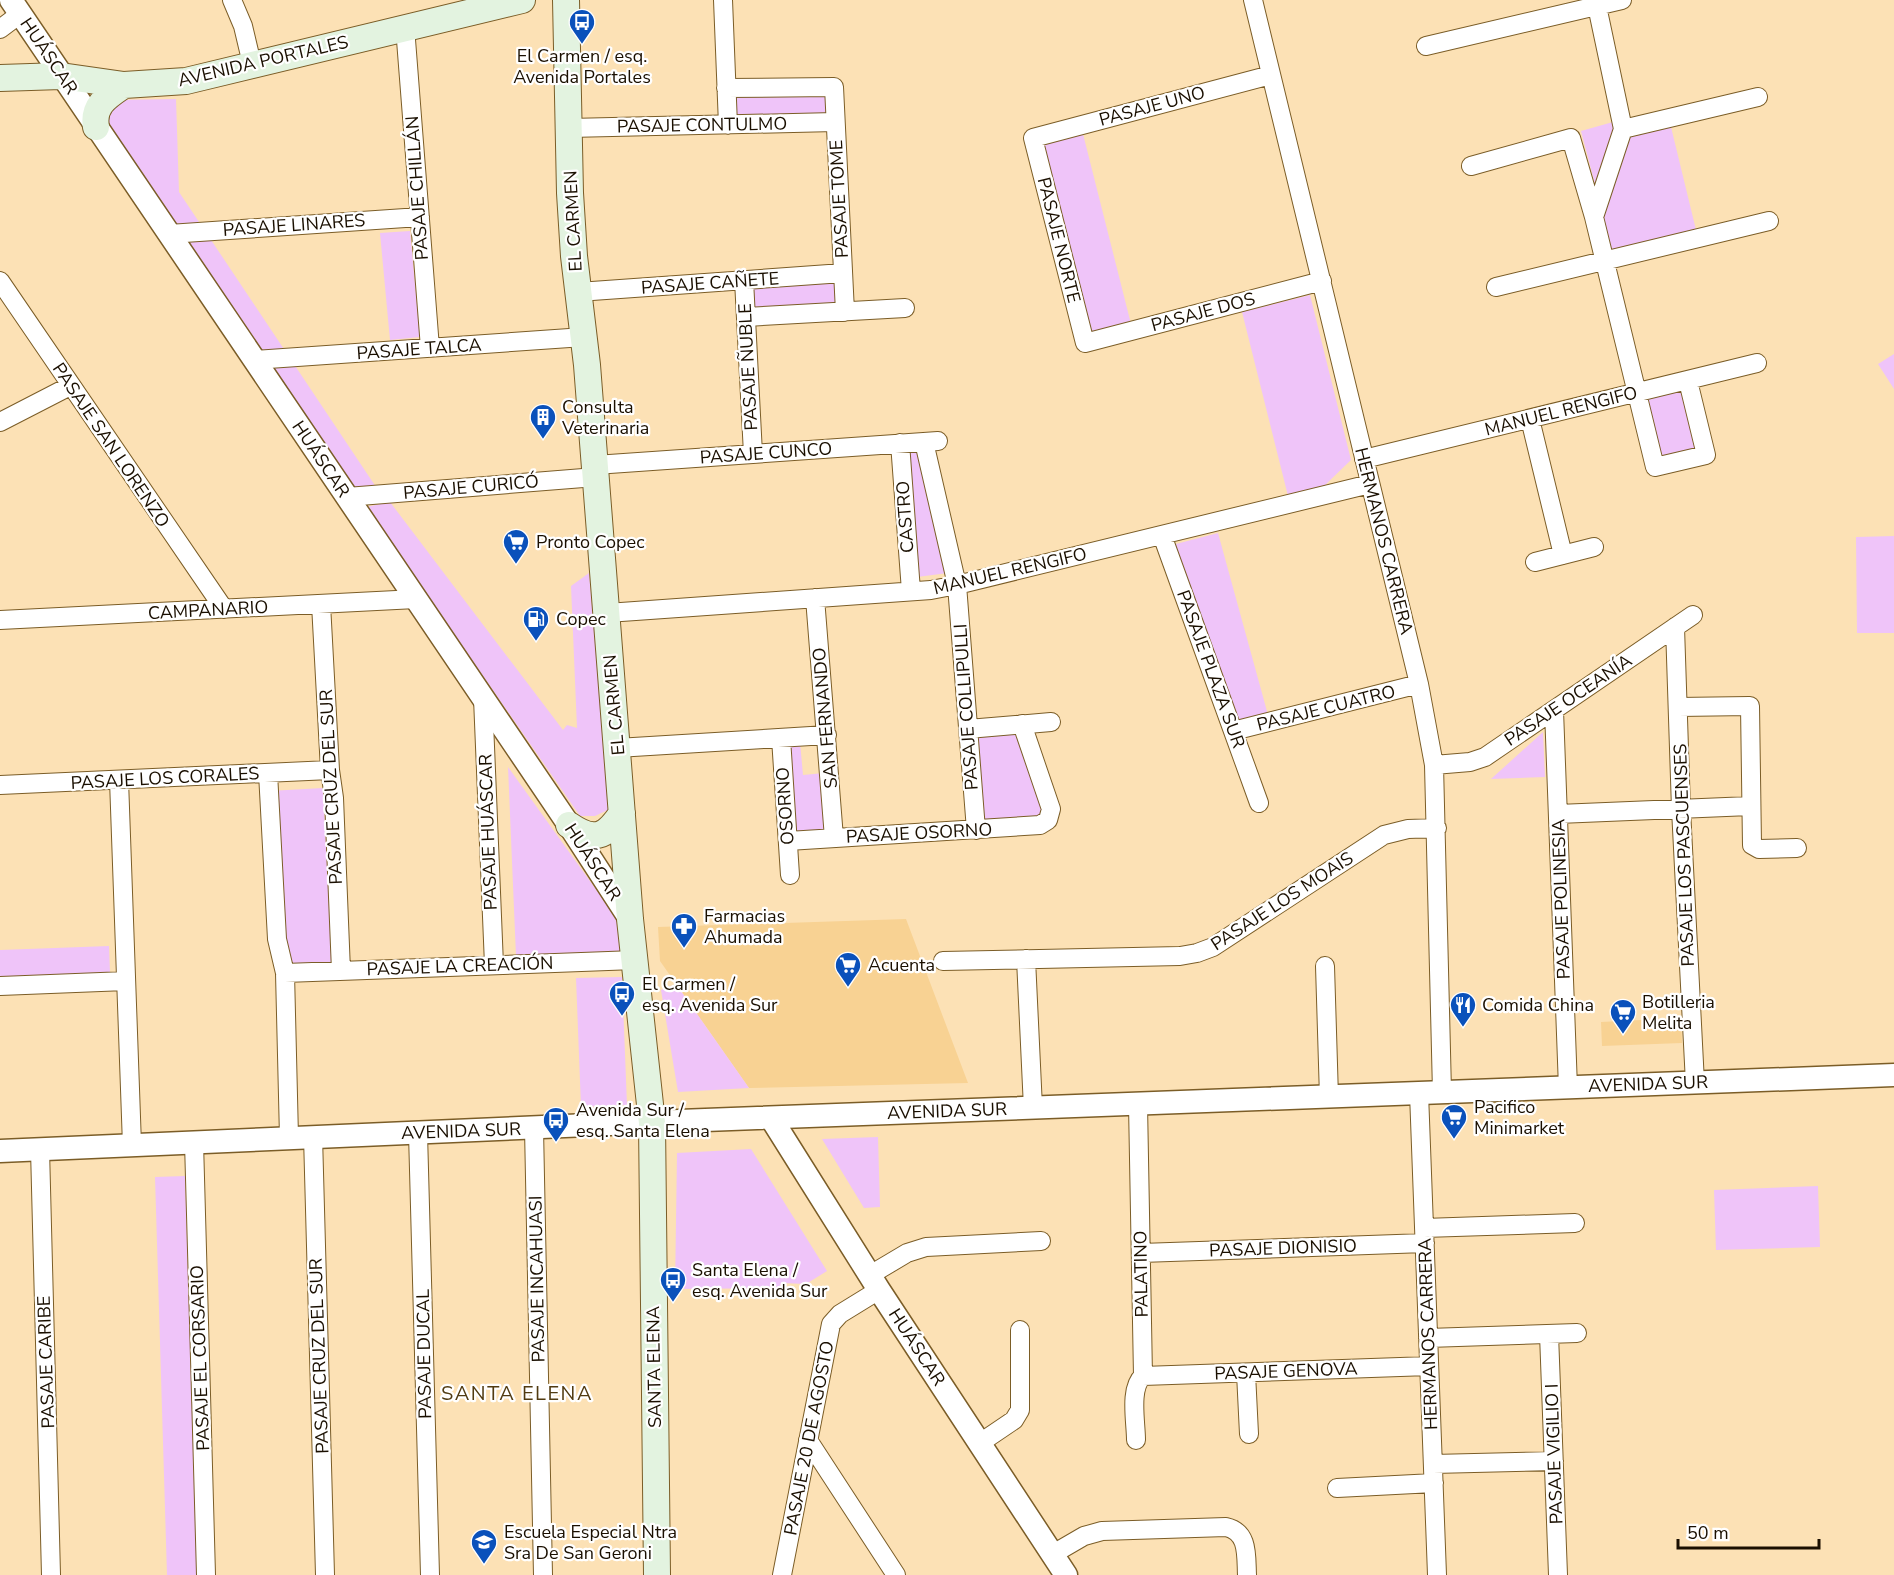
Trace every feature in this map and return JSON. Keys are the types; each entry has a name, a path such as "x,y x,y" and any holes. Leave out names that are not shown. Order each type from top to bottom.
{"main road":[{"name":"AVENIDA PORTALES","path":"0,78 61,76 124,85 186,81 522,0"},
{"name":"EL CARMEN","path":"566,0 571,214 584,336 630,919 652,1123"},
{"path":"96,127 96,114 100,104 107,96 124,85"},
{"path":"569,825 584,835 592,836 608,830 622,813"},
{"name":"SANTA ELENA","path":"652,1123 657,1575"}],"street":[{"path":"232,0 243,26 252,64"},
{"path":"723,0 728,125"},
{"name":"HERMANOS CARRERA","path":"1253,0 1419,684 1434,765 1442,1092"},
{"path":"1426,46 1596,3 1622,0"},
{"path":"1594,217 1623,129 1596,3"},
{"path":"0,28 15,7"},
{"name":"HUÁSCAR","path":"15,7 569,825 630,919"},
{"name":"PASAJE CHILLÁN","path":"405,27 430,348"},
{"name":"PASAJE UNO","path":"1033,138 1271,75"},
{"name":"PASAJE TOME","path":"726,88 834,87 845,312"},
{"path":"1623,129 1758,97"},
{"name":"PASAJE CONTULMO","path":"569,128 835,122"},
{"name":"PASAJE NORTE","path":"1033,138 1085,343"},
{"path":"1472,166 1571,138 1594,217 1655,467 1706,455 1688,381"},
{"name":"PASAJE LINARES","path":"169,234 420,217"},
{"path":"1496,287 1769,221"},
{"name":"PASAJE CAÑETE","path":"578,292 843,273"},
{"name":"PASAJE ÑUBLE","path":"744,280 753,454"},
{"name":"PASAJE DOS","path":"1085,343 1322,280"},
{"name":"PASAJE SAN LORENZO","path":"0,281 224,609"},
{"path":"746,316 905,308"},
{"name":"PASAJE TALCA","path":"254,360 584,336"},
{"name":"MANUEL RENGIFO","path":"1364,459 1756,363"},
{"path":"0,422 70,386"},
{"path":"1530,419 1563,555"},
{"name":"PASAJE CUNCO","path":"595,471 753,454 931,441"},
{"name":"PASAJE COLLIPULLI","path":"931,441 957,585 976,830"},
{"name":"CASTRO","path":"900,443 911,591"},
{"name":"PASAJE CURICÓ","path":"347,497 595,471"},
{"name":"MANUEL RENGIFO","path":"607,613 911,591 957,585 1370,484"},
{"name":"PASAJE PLAZA SUR","path":"1162,535 1259,803"},
{"path":"1535,562 1594,547"},
{"name":"SAN FERNANDO","path":"815,598 828,735 834,838"},
{"name":"CAMPANARIO","path":"0,620 416,599"},
{"name":"PASAJE CRUZ DEL SUR","path":"321,604 330,770 334,798 341,971"},
{"name":"PASAJE OCEANÍA","path":"1434,765 1470,762 1485,757 1693,615"},
{"name":"PASAJE LOS PASCUENSES","path":"1675,627 1681,809 1695,1083"},
{"name":"PASAJE CUATRO","path":"1233,731 1419,684"},
{"name":"PASAJE HUÁSCAR","path":"483,698 494,965"},
{"path":"1678,707 1750,706 1751,842 1754,848 1759,849 1797,848"},
{"name":"PASAJE POLINESIA","path":"1554,710 1568,1088"},
{"path":"968,729 1051,722"},
{"name":"PASAJE OSORNO","path":"788,841 1040,825 1048,820 1050,809 1022,724"},
{"path":"617,748 828,735"},
{"name":"OSORNO","path":"781,738 790,875"},
{"name":"PASAJE LOS CORALES","path":"0,785 330,770"},
{"path":"268,773 277,939 285,972 289,1137"},
{"path":"119,780 132,1145"},
{"path":"1558,814 1750,806"},
{"name":"PASAJE LOS MOAIS","path":"943,961 1180,956 1197,953 1213,947 1384,835 1408,829 1437,828"},
{"path":"1026,959 1033,1108"},
{"name":"PASAJE LA CREACIÓN","path":"285,972 635,960"},
{"path":"1325,966 1329,1097"},
{"path":"0,986 126,981"},
{"name":"AVENIDA SUR","path":"0,1151 313,1136 1894,1075"},
{"name":"HERMANOS CARRERA","path":"1419,1093 1437,1575"},
{"name":"PALATINO","path":"1136,1440 1135,1390 1137,1382 1143,1376 1138,1104"},
{"name":"HUÁSCAR","path":"771,1118 1066,1575"},
{"name":"PASAJE INCAHUASI","path":"534,1128 543,1575"},
{"name":"PASAJE DUCAL","path":"418,1132 430,1575"},
{"name":"PASAJE CRUZ DEL SUR","path":"313,1136 325,1575"},
{"name":"PASAJE EL CORSARIO","path":"194,1142 206,1575"},
{"name":"PASAJE CARIBE","path":"40,1149 51,1575"},
{"name":"PASAJE DIONISIO","path":"1141,1253 1424,1236 1575,1223"},
{"name":"PASAJE 20 DE AGOSTO","path":"782,1575 831,1324 907,1253 926,1247 1041,1241"},
{"path":"980,1443 1014,1420 1020,1410 1020,1330"},
{"path":"1428,1338 1577,1333"},
{"name":"PASAJE VIGILIO I","path":"1549,1334 1558,1575"},
{"name":"PASAJE GENOVA","path":"1143,1376 1429,1366"},
{"path":"1246,1373 1249,1434"},
{"path":"808,1440 896,1575"},
{"path":"1337,1488 1433,1474 1554,1461"},
{"path":"1053,1554 1083,1536 1102,1531 1226,1527 1239,1533 1245,1547 1247,1575"}],"shaded area":[{"path":"827,93 828,115 734,117 733,95"},
{"path":"176,99 179,192 376,487 352,489 117,147 108,122 115,100"},
{"path":"1613,122 1616,132 1597,192 1581,131"},
{"path":"1671,127 1696,230 1612,251 1602,214 1627,138"},
{"path":"1083,134 1131,324 1092,334 1044,143"},
{"path":"410,231 420,337 390,340 380,233"},
{"path":"838,281 840,303 750,308 749,286"},
{"path":"1310,295 1351,460 1323,487 1288,496 1242,312"},
{"path":"1894,354 1894,389 1878,364"},
{"path":"1684,390 1699,452 1660,461 1645,400"},
{"path":"909,449 919,449 948,573 917,577"},
{"path":"390,502 563,730 567,725 577,728 571,586 589,573 610,809 595,816 580,816 366,507"},
{"path":"1218,533 1268,715 1237,724 1172,545"},
{"path":"1894,536 1894,633 1857,633 1856,537"},
{"path":"1543,732 1545,777 1491,779"},
{"path":"1017,733 1042,807 1040,817 981,824 973,735"},
{"path":"788,742 800,742 803,775 824,773 828,830 799,835 792,829"},
{"path":"508,767 618,920 620,951 516,956"},
{"path":"323,788 332,964 278,967 269,791"},
{"path":"906,919 968,1083 749,1088 660,961 658,927"},
{"path":"109,946 110,973 0,977 0,950"},
{"path":"622,977 627,1105 581,1107 576,978"},
{"path":"676,984 749,1088 678,1092 661,990"},
{"path":"1681,1018 1682,1043 1602,1046 1601,1022"},
{"path":"878,1137 880,1207 864,1208 822,1139"},
{"path":"751,1149 827,1271 806,1284 781,1283 780,1288 675,1289 677,1153"},
{"path":"185,1176 197,1575 167,1575 155,1177"},
{"path":"1818,1186 1820,1247 1716,1250 1714,1190"}],"place":[{"name":"El Carmen / esq. Avenida Portales","path":"582,45"},
{"name":"Consulta Veterinaria","path":"543,440"},
{"name":"Pronto Copec","path":"516,565"},
{"name":"Copec","path":"536,642"},
{"name":"Farmacias Ahumada","path":"684,949"},
{"name":"Acuenta","path":"848,988"},
{"name":"El Carmen / esq. Avenida Sur","path":"622,1017"},
{"name":"Comida China","path":"1463,1028"},
{"name":"Botilleria Melita","path":"1623,1035"},
{"name":"Pacifico Minimarket","path":"1454,1140"},
{"name":"Avenida Sur / esq. Santa Elena","path":"556,1143"},
{"name":"Santa Elena / esq. Avenida Sur","path":"673,1303"},
{"name":"Escuela Especial Ntra Sra De San Geroni","path":"484,1565"}],"district":[{"name":"SANTA ELENA","path":"517,1393"}]}
